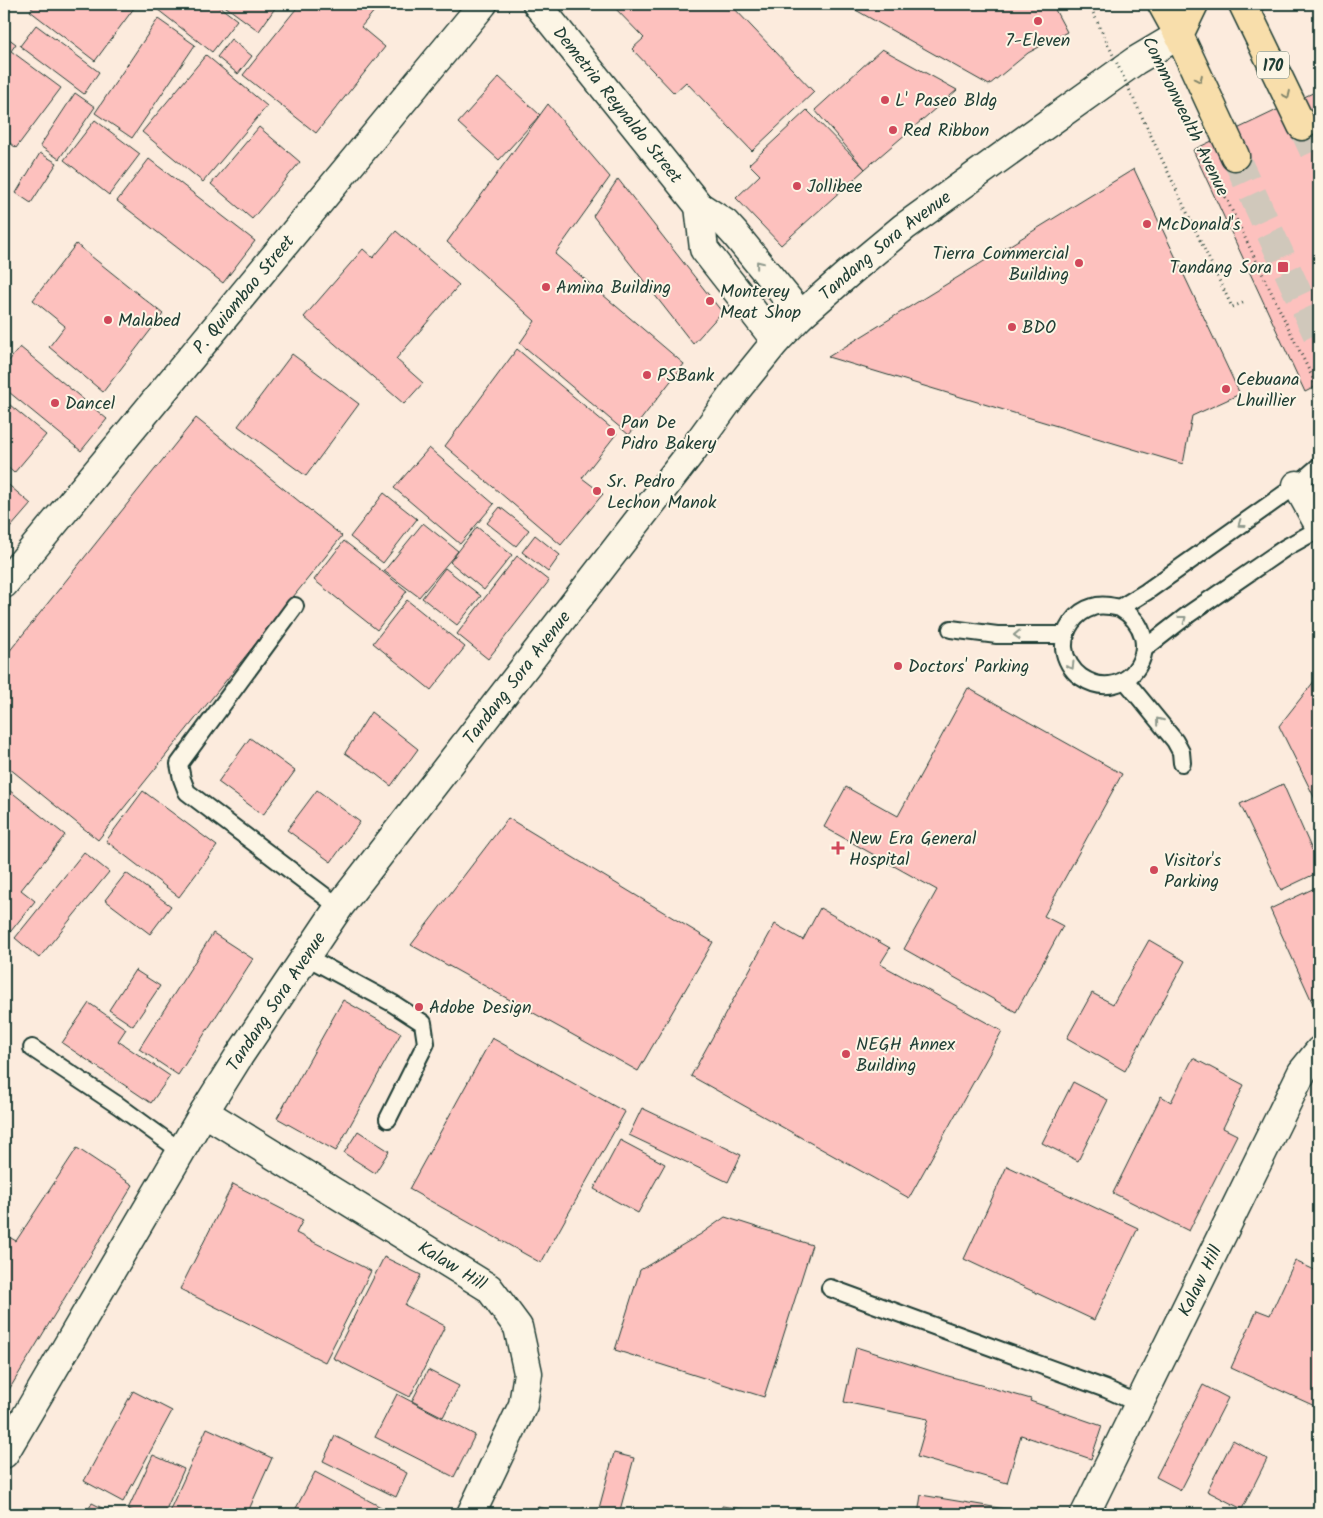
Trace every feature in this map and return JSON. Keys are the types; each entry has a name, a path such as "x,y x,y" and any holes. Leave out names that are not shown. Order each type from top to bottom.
{"main road":[{"name":"Commonwealth Avenue","path":"1162,4 1235,156"},
{"name":"Commonwealth Avenue","path":"1168,4 1178,35"},
{"path":"1178,35 1194,4"},
{"name":"170","path":"1243,4 1302,126"}],"street":[{"name":"P. Quiambao Street","path":"4,584 483,4"},
{"name":"Demetria Reynaldo Street","path":"537,4 699,206 725,223 801,315"},
{"name":"Tandang Sora Avenue","path":"4,1454 204,1112 305,956 339,907 686,458 737,389 776,341 801,315 904,227 1135,61 1178,35"},
{"path":"699,206 704,249 776,341"},
{"path":"1297,485 1319,525"},
{"name":"Kalaw Hill","path":"1085,1514 1302,1072 1319,1051"},
{"name":"Kalaw Hill","path":"204,1112 489,1288 518,1326 528,1373 523,1405 471,1514"}],"lane":[{"path":"1120,608 1146,592 1297,485 1319,466"},
{"path":"1144,648 1189,614 1285,548 1319,529"},
{"path":"1107,605 1120,608 1130,614 1138,624 1143,636 1144,648 1141,661 1135,672 1125,680 1101,686 1087,681 1076,674 1068,662 1064,649 1066,635 1071,622 1093,606 1107,605"},
{"path":"295,606 179,764 187,792 339,907"},
{"path":"951,630 997,636 1066,635"},
{"path":"1125,680 1175,741 1181,752 1182,763"},
{"path":"305,956 392,1003 423,1023 426,1043 388,1119"},
{"path":"32,1048 182,1152"},
{"path":"830,1288 1106,1389 1139,1404"}],"path":[{"path":"1089,4 1232,307 1245,302"},
{"name":"Commonwealth Avenue","path":"1219,184 1319,391"}],"building":[{"path":"35,4 137,4 95,61 30,11"},
{"path":"155,4 216,4 237,20 212,52 153,6"},
{"path":"222,4 278,4 259,31"},
{"path":"300,4 380,4 361,27 385,47 316,133 243,75"},
{"path":"611,4 735,4 732,6 814,92 752,151 686,82 674,93 632,49 644,38"},
{"path":"845,4 1052,4 1067,32 1028,53 989,85"},
{"path":"158,19 195,45 132,138 95,113"},
{"path":"36,25 99,72 84,94 20,46"},
{"path":"4,35 16,44 11,51 61,88 16,148 4,138"},
{"path":"231,39 252,56 238,74 217,57"},
{"name":"L' Paseo Bldg","path":"882,49 957,90 865,169 815,110"},
{"path":"206,55 267,106 203,182 142,132"},
{"path":"499,77 540,115 499,160 458,123"},
{"name":"Tandang Sora","path":"1319,90 1319,385 1305,392 1193,150"},
{"path":"75,93 95,107 59,159 40,146"},
{"name":"Amina Building","path":"548,104 610,177 555,254 684,364 629,435 520,343 535,321 447,242"},
{"name":"Jollibee","path":"807,110 865,169 781,245 736,198 760,175 749,164"},
{"path":"95,120 140,154 109,195 64,160"},
{"path":"259,127 300,162 252,219 211,184"},
{"path":"40,153 57,163 31,203 16,193"},
{"path":"149,159 255,241 223,283 117,201"},
{"name":"Tierra Commercial Building","path":"1134,169 1240,394 1192,416 1183,464 828,357"},
{"path":"618,179 722,312 693,344 593,216"},
{"path":"396,231 459,285 396,359 423,383 404,404 304,317 363,249 373,258"},
{"name":"Malabed","path":"76,244 163,314 103,392 49,347 65,326 33,300"},
{"name":"Dancel","path":"20,347 107,419 81,451 4,388 4,367"},
{"path":"517,349 617,433 582,478 603,494 561,545 445,446"},
{"path":"292,354 359,404 306,476 238,426"},
{"path":"4,400 46,435 14,473 4,464"},
{"path":"196,418 342,536 98,840 4,764 4,658"},
{"path":"429,448 494,504 460,544 394,488"},
{"path":"4,481 31,504 4,535"},
{"path":"384,493 417,519 383,563 350,537"},
{"path":"500,507 529,530 516,546 487,523"},
{"path":"423,523 458,551 419,597 384,571"},
{"path":"477,527 512,555 484,590 450,562"},
{"path":"535,535 560,555 548,572 522,552"},
{"path":"344,541 407,591 377,630 314,580"},
{"path":"517,556 549,581 488,659 457,634"},
{"path":"445,568 481,596 457,625 422,598"},
{"path":"407,600 465,647 431,690 373,643"},
{"path":"1319,675 1319,807 1279,726"},
{"path":"968,688 1122,774 1044,916 1063,926 1016,1012 904,949 937,890 824,827 846,787 898,816"},
{"path":"371,712 418,749 391,786 345,753"},
{"path":"250,738 295,771 263,815 218,782"},
{"path":"1283,784 1312,850 1319,847 1319,872 1281,890 1240,804"},
{"path":"4,786 65,835 21,890 35,901 7,936 4,934"},
{"path":"317,790 360,822 331,862 287,830"},
{"path":"143,791 217,846 179,897 106,841"},
{"path":"508,818 713,942 638,1071 411,945"},
{"path":"84,852 109,872 39,958 15,938"},
{"path":"126,873 171,906 150,934 105,900"},
{"path":"1319,886 1319,1017 1270,909"},
{"name":"NEGH Annex Building","path":"820,908 890,948 880,964 1002,1031 909,1198 691,1076 775,924 803,940"},
{"path":"213,933 253,959 178,1075 139,1049"},
{"path":"1149,940 1185,961 1125,1071 1067,1038 1092,993 1113,1004"},
{"path":"135,970 160,986 133,1026 109,1010"},
{"path":"343,1000 401,1033 336,1151 277,1118"},
{"path":"89,1003 126,1029 118,1041 170,1076 151,1103 62,1043"},
{"path":"492,1038 625,1112 541,1263 409,1189"},
{"path":"1193,1058 1244,1085 1223,1128 1237,1135 1189,1231 1113,1193 1161,1096 1171,1102"},
{"path":"1073,1082 1108,1100 1078,1161 1042,1143"},
{"path":"642,1108 741,1155 728,1182 629,1135"},
{"path":"358,1131 389,1151 375,1173 344,1153"},
{"path":"620,1140 665,1164 638,1213 594,1189"},
{"path":"77,1148 133,1185 4,1398 4,1234 16,1241"},
{"path":"1007,1166 1138,1228 1094,1320 964,1259"},
{"path":"233,1184 303,1220 296,1233 371,1271 325,1362 180,1289"},
{"path":"725,1217 812,1245 764,1397 615,1350 640,1270 701,1234"},
{"path":"384,1257 421,1275 405,1305 445,1326 410,1397 333,1358"},
{"path":"1295,1261 1319,1272 1319,1408 1231,1368 1257,1310 1270,1315"},
{"path":"856,1347 941,1374 1031,1399 1030,1401 1102,1426 1091,1459 1021,1435 1007,1483 917,1457 928,1419 844,1402"},
{"path":"428,1370 459,1386 443,1417 412,1401"},
{"path":"1203,1385 1228,1398 1181,1490 1156,1477"},
{"path":"133,1391 172,1411 123,1502 84,1481"},
{"path":"397,1394 475,1435 454,1477 375,1437"},
{"path":"207,1428 272,1458 247,1514 168,1514"},
{"path":"335,1436 407,1473 396,1497 323,1461"},
{"path":"1233,1440 1267,1459 1242,1509 1207,1491"},
{"path":"614,1453 634,1458 619,1514 581,1514 583,1508 598,1512"},
{"path":"153,1455 184,1469 164,1514 139,1514 128,1509"},
{"path":"315,1472 394,1514 293,1514"},
{"path":"921,1495 1011,1510 1010,1514 918,1514"},
{"path":"92,1503 114,1514 86,1514"},
{"path":"722,1506 775,1514 721,1514"},
{"path":"538,1507 566,1514 536,1514"},
{"path":"823,1509 853,1514 822,1514"}],"tunnel":[{"path":"1302,126 1319,163"},
{"path":"1235,156 1319,339"}],"place":[{"name":"7-Eleven","path":"1038,21"},
{"name":"L' Paseo Bldg","path":"885,100"},
{"name":"Red Ribbon","path":"893,130"},
{"name":"Jollibee","path":"797,186"},
{"name":"McDonald's","path":"1147,224"},
{"name":"Tierra Commercial Building","path":"1079,263"},
{"name":"Tandang Sora","path":"1283,267"},
{"name":"Amina Building","path":"546,287"},
{"name":"Monterey Meat Shop","path":"710,301"},
{"name":"Malabed","path":"108,320"},
{"name":"BDO","path":"1012,327"},
{"name":"PSBank","path":"647,375"},
{"name":"Cebuana Lhuillier","path":"1226,389"},
{"name":"Dancel","path":"55,403"},
{"name":"Pan De Pidro Bakery","path":"611,432"},
{"name":"Sr. Pedro Lechon Manok","path":"597,491"},
{"name":"Doctors' Parking","path":"898,666"},
{"name":"New Era General Hospital","path":"838,848"},
{"name":"Visitor's Parking","path":"1154,870"},
{"name":"Adobe Design","path":"419,1007"},
{"name":"NEGH Annex Building","path":"846,1054"}]}
